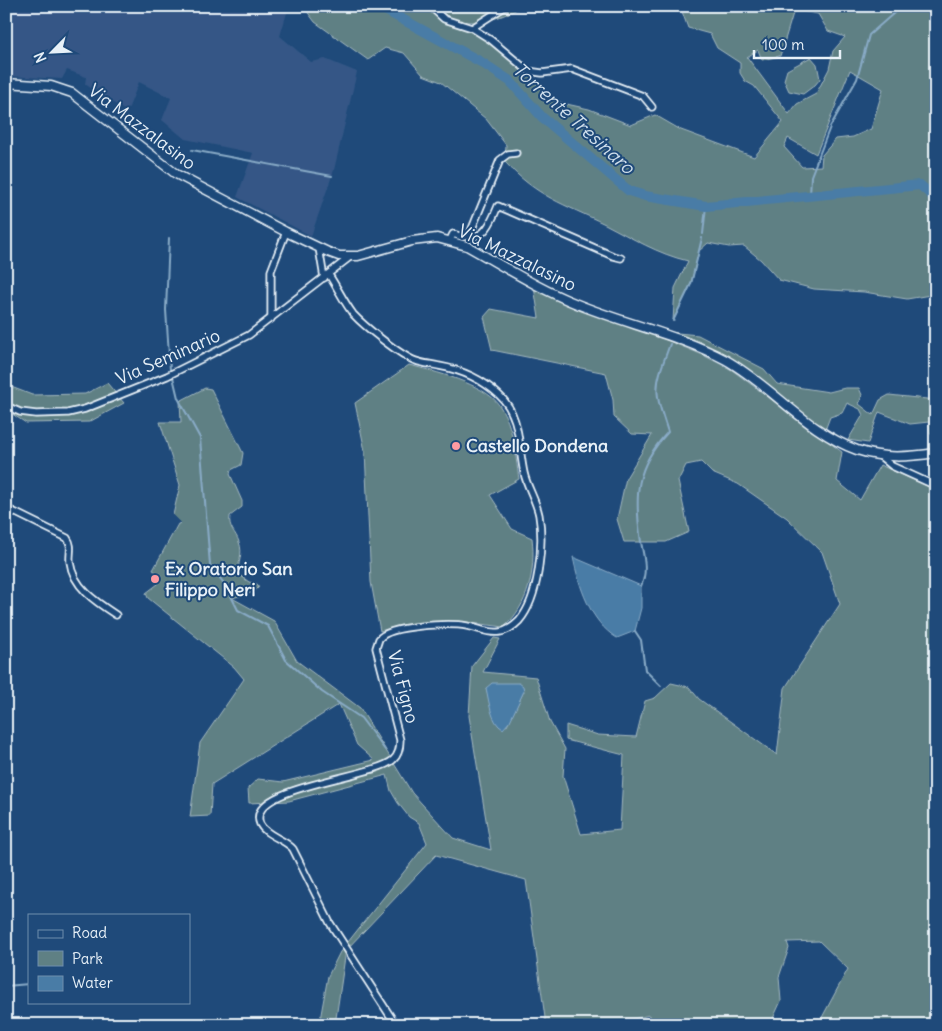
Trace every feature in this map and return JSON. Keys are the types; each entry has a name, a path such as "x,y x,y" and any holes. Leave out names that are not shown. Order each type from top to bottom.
{"main road":[{"name":"Via Mazzalasino","path":"6,83 51,86 72,93 176,174 319,248 350,257 364,255 421,239 450,240 467,246 564,299 714,354 743,370 824,433 848,446 880,456 899,457 936,453"}],"street":[{"path":"430,6 444,19 472,28 491,40 528,71 542,73 572,69 643,96 652,107"},
{"path":"472,28 506,6"},
{"path":"469,236 500,160 508,154 516,153"},
{"path":"450,240 453,234 475,238 481,234 488,226 498,206 620,258"},
{"path":"271,319 271,271 286,232"},
{"path":"319,248 327,277"},
{"name":"Via Seminario","path":"6,406 20,412 36,414 85,409 222,350 249,336 327,277 350,257"},
{"name":"Via Figno","path":"327,277 353,313 401,353 417,362 469,374 481,380 501,397 514,418 519,435 525,478 539,516 536,589 525,612 516,624 508,630 495,632 467,626 441,625 392,631 379,639 376,648 400,740 400,749 392,762 371,770 284,793 270,800 260,815 260,821 264,830 288,843 293,849 330,923 396,1025"},
{"path":"880,456 892,466 936,486"},
{"path":"6,508 68,538 71,546 71,565 77,582 98,602 116,615"}],"shaded area":[{"path":"6,6 289,6 280,36 311,62 325,59 357,72 334,170 311,236 237,197 253,153 185,139 162,120 171,98 139,82 127,112 85,84 86,77 67,70 62,79 6,76"}],"green space":[{"path":"303,6 426,6 438,18 473,32 507,56 524,69 544,92 562,103 589,109 631,125 655,115 681,130 754,157 783,122 754,86 745,81 740,73 740,63 717,48 710,34 688,28 680,6 936,6 936,294 907,299 864,292 814,289 779,280 761,260 744,246 729,247 708,243 699,251 691,284 673,321 675,288 688,261 645,245 552,199 528,184 505,162 506,145 486,119 441,82 423,75 404,53 385,48 368,60 315,22","holes":["794,10 818,14 828,31 845,37 833,51 829,69 816,94 797,104 789,114 747,57 758,50 762,60 780,56","850,70 883,89 871,129 853,137 836,139 822,155 821,166 802,167 784,147 788,138 816,154"]},
{"path":"434,6 523,6 489,20 466,22 444,14"},
{"path":"811,57 817,64 820,79 803,94 789,91 784,80 787,70"},
{"path":"534,287 578,309 664,339 703,355 732,370 842,452 837,481 860,500 880,465 936,490 936,1025 818,1025 848,969 819,941 787,942 789,948 779,977 781,1001 770,1025 650,1025 649,1015 610,1025 546,1025 526,880 436,855 346,950 335,1025 319,1025 328,976 340,952 427,843 419,823 409,817 398,803 391,791 387,775 289,801 249,803 248,788 258,779 283,782 374,760 357,745 339,704 212,784 210,816 190,817 200,743 244,679 234,667 148,598 146,593 158,584 161,575 153,570 178,524 181,523 173,515 180,485 160,422 181,422 180,401 205,388 211,389 243,453 241,465 231,470 230,474 242,501 242,507 230,516 230,520 231,527 240,546 241,555 238,574 259,587 254,592 232,598 274,621 297,661 360,708 412,793 453,838 491,850 469,716 472,666 494,638 500,639 483,672 536,677 550,722 565,749 563,776 581,834 620,830 624,755 566,740 566,725 598,735 636,737 645,701 655,698 671,683 689,687 699,699 777,755 785,688 840,604 822,552 787,518 738,484 712,473 701,462 686,465 678,481 689,532 666,542 624,542 617,519 626,478 652,435 632,434 614,417 613,400 606,373 492,350 484,317 491,309 539,318","holes":["486,688 524,691 507,726 495,719"]},
{"path":"668,332 698,335 764,369 777,384 829,392 845,388 859,388 862,395 859,404 873,415 880,400 889,395 936,400 936,442 930,433 929,422 910,424 879,412 868,443 848,440 863,415 860,409 847,403 842,413 830,417 825,430 758,378"},
{"path":"409,365 458,379 482,391 492,397 499,405 508,422 519,479 490,495 512,529 532,538 533,563 524,598 519,609 504,627 472,623 426,622 380,631 371,582 365,451 355,403"},
{"path":"107,383 124,403 89,422 26,423 6,410 6,385 32,395 85,394"}],"water":[{"path":"573,557 641,586 641,608 635,631 617,638 600,623 582,591"},
{"path":"492,683 519,683 523,686 524,691 510,721 503,729 493,717 490,705 486,688"}],"waterway":[{"name":"Torrente Tresinaro","path":"378,6 481,62 510,81 542,117 629,191 645,196 706,206 920,185 936,199"},
{"path":"810,197 811,176 830,127 857,79 869,35 902,6"},
{"path":"192,150 332,176"},
{"path":"703,234 706,206"},
{"path":"169,238 166,310 170,370"},
{"path":"673,321 691,284 702,238"},
{"path":"641,586 645,564 639,526 638,496 643,470 649,457 668,432 657,388 658,379 670,344"},
{"path":"173,377 178,398 200,438 210,565 226,586 238,610 268,626 286,660 322,692 361,718 385,750"},
{"path":"635,631 641,640 645,670 661,686"},
{"path":"936,739 931,746 929,759 930,773 936,778"},
{"path":"936,806 936,815"},
{"path":"6,986 28,984"}],"place":[{"name":"Castello Dondena","path":"456,446"},
{"name":"Ex Oratorio San Filippo Neri","path":"155,579"}]}
